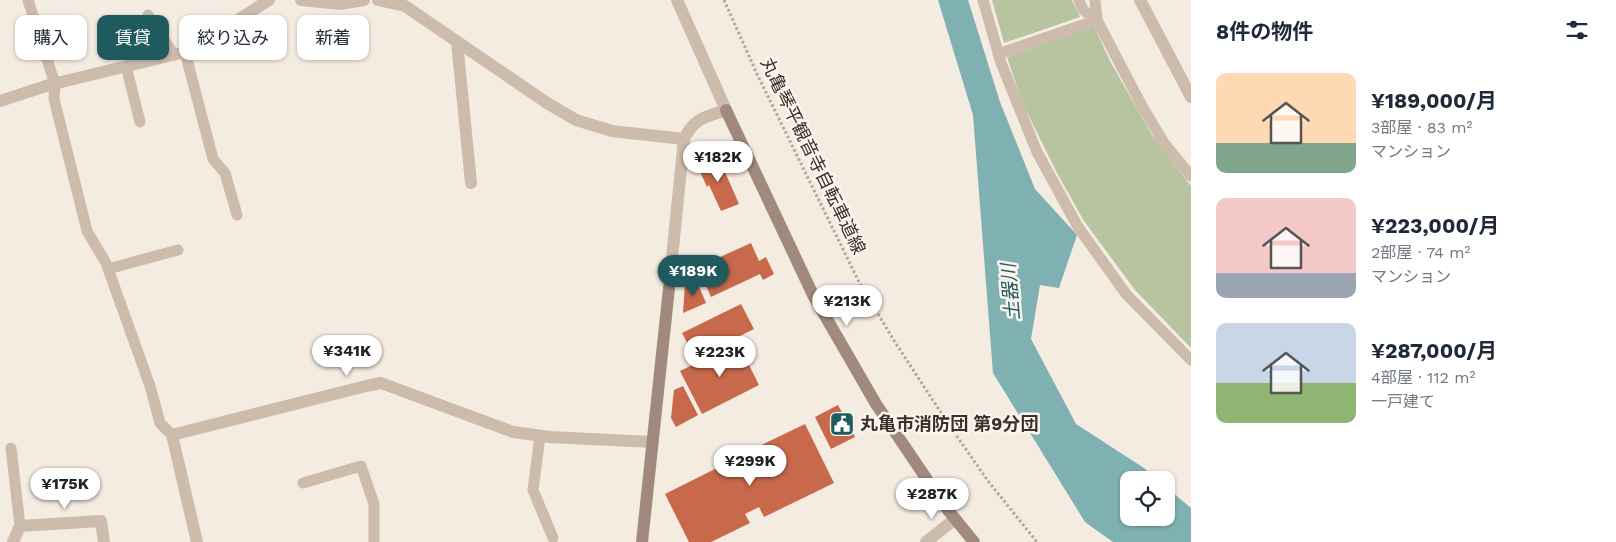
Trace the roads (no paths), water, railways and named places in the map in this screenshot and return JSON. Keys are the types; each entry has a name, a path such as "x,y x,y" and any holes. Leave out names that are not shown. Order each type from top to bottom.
{"street":[{"path":"245,15 269,0"},
{"path":"301,0 340,4 364,0"},
{"path":"378,0 405,6 576,120 612,131 684,139"},
{"path":"677,0 726,110 813,295 876,404 947,509 974,542"},
{"path":"1140,0 1191,97"},
{"path":"457,42 471,183"},
{"path":"0,101 55,84 179,53"},
{"path":"642,542 684,139 691,126 703,118 726,110"},
{"path":"197,542 172,435 381,383 513,432 540,436 652,442"},
{"path":"926,542 955,519"},
{"path":"13,542 20,526 101,521 104,542"}],"lane":[{"path":"28,0 55,84 54,99 87,231 108,268 150,386 160,423 172,435"},
{"path":"983,0 998,54 1037,152 1078,227 1126,294 1191,360"},
{"path":"1079,0 1083,10 1098,20"},
{"path":"1095,0 1098,20 1142,106 1164,143 1191,176"},
{"path":"998,54 1098,20"},
{"path":"169,40 179,52"},
{"path":"182,60 213,160 225,173 237,215"},
{"path":"126,66 140,122"},
{"path":"108,268 178,250"},
{"path":"540,436 533,490 553,538"},
{"path":"11,448 20,526"},
{"path":"303,484 361,466 374,504 374,542"}],"water":[{"name":"土器川","path":"938,0 968,0 1000,102 1035,189 1077,235 1059,288 1040,285 1031,339 1076,424 1147,471 1120,471 1120,526 1175,526 1175,495 1191,508 1191,542 1113,542 1085,522 993,373 973,115"}],"place":[{"name":"丸亀市消防団 第9分団","path":"842,424"}]}
